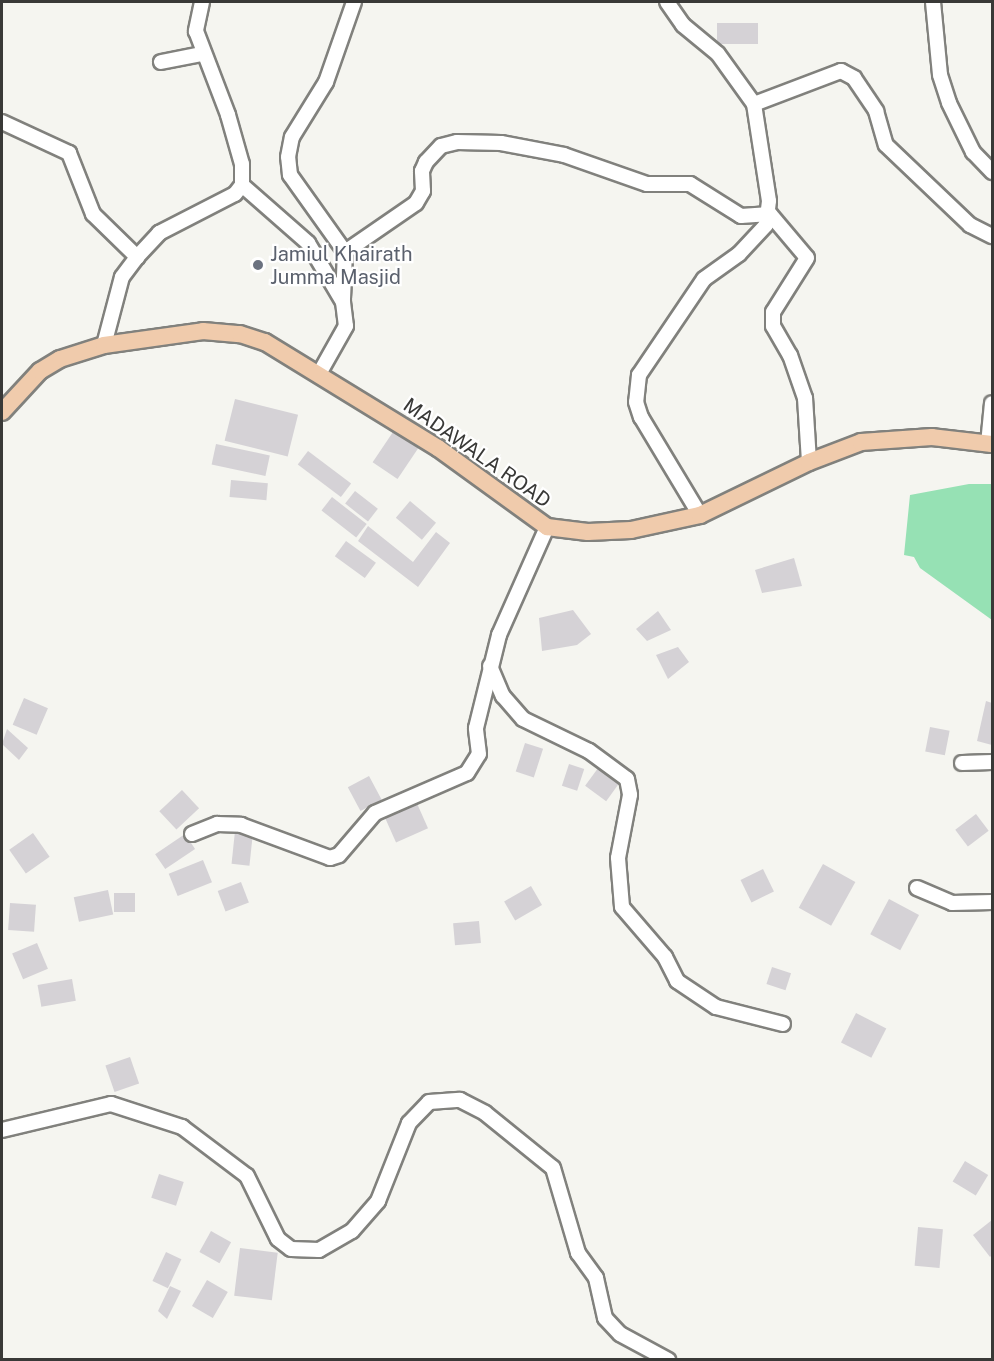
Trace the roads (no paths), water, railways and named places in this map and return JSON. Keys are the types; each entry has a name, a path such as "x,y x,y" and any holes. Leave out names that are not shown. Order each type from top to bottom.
{"main road":[{"name":"MADAWALA ROAD","path":"2,412 40,371 104,345 222,331 265,342 319,374 438,448 547,527 588,532 631,530 700,515 809,462 861,442 932,437 990,444"}],"street":[{"path":"104,345 122,277 137,257 159,232 235,194 242,185 242,164 228,115 202,54 196,31 202,2"},
{"path":"319,374 346,326 343,302 345,252 290,175 288,157 292,137 327,82 354,2"},
{"path":"667,2 683,25 718,54 754,104 770,214 807,258 773,312 773,326 790,355 805,398 809,462"},
{"path":"933,2 940,75 948,103 973,152 993,172"},
{"path":"161,62 202,54"},
{"path":"754,104 841,71 854,78 876,111 886,145 970,225 993,236"},
{"path":"2,122 69,153 93,214 137,257"},
{"path":"345,252 416,203 423,191 422,171 426,162 441,146 457,142 518,146 582,160 647,184 690,184 741,216 770,214"},
{"path":"242,185 308,243 343,302"},
{"path":"700,515 641,417 636,396 639,375 704,279 752,243 770,214"},
{"path":"990,444 993,403"},
{"path":"192,834 217,824 241,825 321,856 339,855 375,813 467,773 476,764 476,728 490,666 547,527"},
{"path":"490,666 504,696 523,719 589,751 627,779 630,795 618,858 622,907 665,957 677,981 716,1007 783,1024"},
{"path":"962,763 993,762"},
{"path":"917,888 952,903 993,902"},
{"path":"2,1130 111,1104 182,1127 247,1176 278,1239 291,1249 320,1250 352,1231 378,1201 409,1123 429,1102 460,1100 485,1113 554,1168 578,1253 597,1278 605,1318 620,1334 668,1359"}],"place":[{"name":"Jamiul Khairath Jumma Masjid","path":"258,265"}]}
